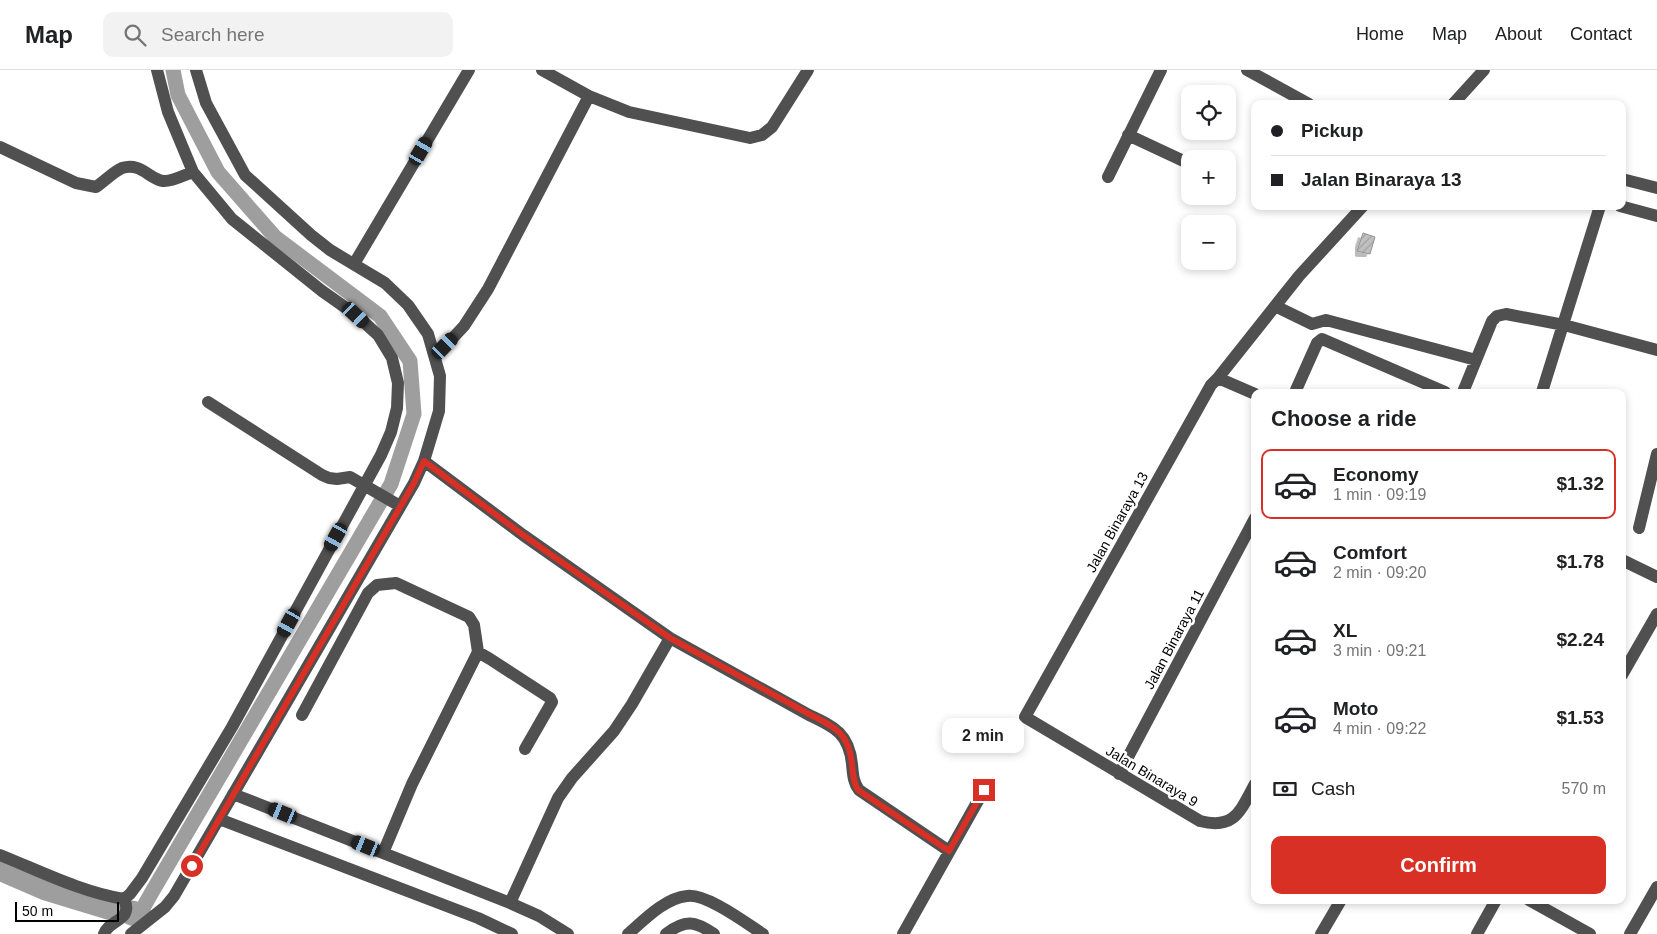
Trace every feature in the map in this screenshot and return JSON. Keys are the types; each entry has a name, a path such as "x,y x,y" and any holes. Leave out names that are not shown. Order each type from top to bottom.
{"street":[{"path":"0,855 112,897 124,899 130,894 142,878 232,727 367,486 391,432 397,408 398,382 392,358 378,335 356,315 322,291 232,219 193,172 168,112 157,70"},
{"path":"131,934 165,907 174,896 234,794 397,505 414,483 424,461 439,412 440,376 435,356 428,334 408,305 385,283 330,250 311,235 245,175 206,103 196,70"},
{"path":"354,264 469,70"},
{"path":"542,70 589,96 629,112 750,138 762,135 772,127 808,70"},
{"path":"1108,177 1161,70"},
{"path":"1247,70 1302,100"},
{"path":"1457,100 1484,70"},
{"path":"435,356 464,326 488,289 589,96"},
{"path":"1128,135 1181,160"},
{"path":"0,146 86,186 96,187 124,168 135,168 160,181 167,181 193,172"},
{"path":"1626,180 1657,188"},
{"path":"1626,208 1657,216"},
{"name":"Jalan Binaraya 13","path":"1025,717 1211,385 1299,276 1359,210"},
{"path":"1543,389 1599,210"},
{"path":"1275,306 1312,324 1322,339 1438,389"},
{"path":"1464,389 1492,321 1497,316 1506,314 1564,325 1657,350"},
{"path":"1312,324 1326,320 1476,360"},
{"path":"1296,389 1317,343 1322,339"},
{"path":"1218,378 1251,392"},
{"path":"208,402 322,475 337,479 350,477 397,505"},
{"path":"1639,528 1657,454"},
{"path":"424,461 523,535 670,638 831,725 844,737 851,751 854,783 858,790 949,851"},
{"name":"Jalan Binaraya 11","path":"1119,774 1251,526"},
{"path":"1626,562 1657,577"},
{"path":"302,714 368,593 377,585 396,583 469,617 474,625 478,652 412,784 383,853"},
{"path":"1626,668 1657,614"},
{"path":"510,903 558,798 572,778 614,731 670,638"},
{"path":"478,652 550,698 552,702 524,748"},
{"name":"Jalan Binaraya 9","path":"1025,717 1200,821 1222,824 1233,818 1241,809 1251,791"},
{"path":"903,934 984,790"},
{"path":"234,794 510,903 538,916 568,934"},
{"path":"219,819 478,918 512,934"},
{"path":"1630,934 1657,886"},
{"path":"628,934 651,913 676,899 688,896 699,897 709,901 763,934"},
{"path":"104,934 108,926 123,917 127,910 124,899"},
{"path":"1322,934 1339,904"},
{"path":"1477,934 1494,904"},
{"path":"1536,904 1590,934"},
{"path":"666,934 676,926 686,923 702,926 714,934"}],"building":[{"path":"1363,233 1375,237 1370,254 1357,251"}],"waterway":[{"path":"139,915 391,484 414,414 410,361 380,316 275,237 218,172 178,95 173,70"},
{"path":"0,868 46,888 115,909"},
{"path":"132,913 139,915"}],"route":[{"path":"192,866 414,483 424,461 523,535 670,638 831,725 844,737 851,751 854,783 858,790 949,851 984,790"}]}
